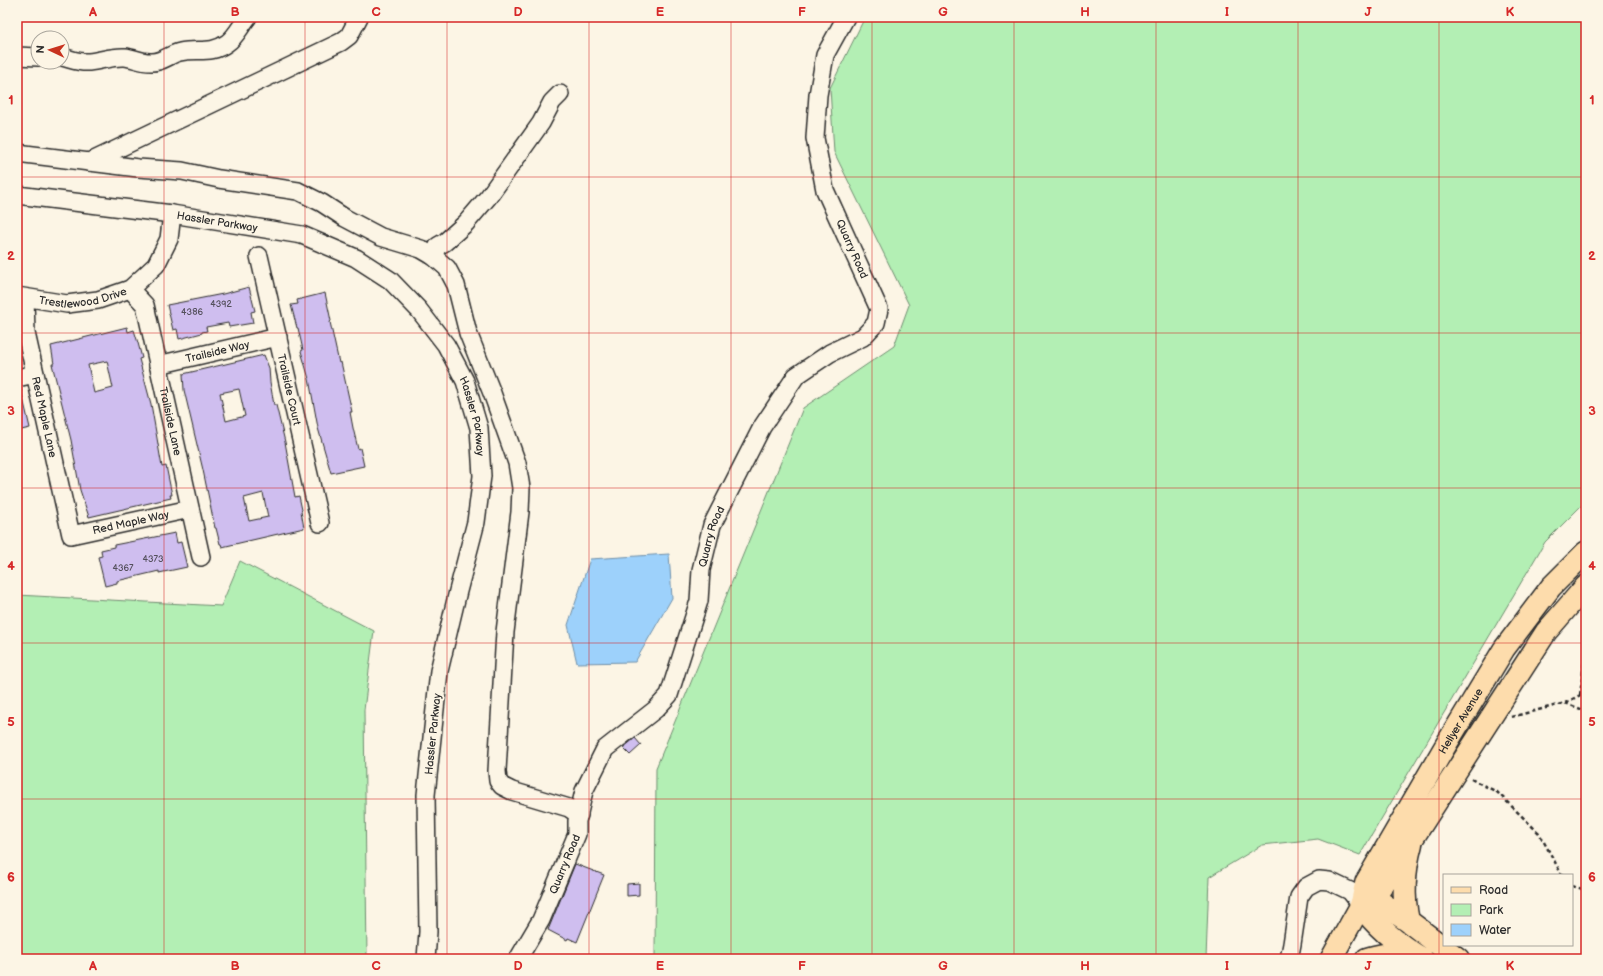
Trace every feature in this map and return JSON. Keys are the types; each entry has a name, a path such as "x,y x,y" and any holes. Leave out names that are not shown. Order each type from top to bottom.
{"highway":[{"path":"1408,921 1405,908 1404,879 1410,844"},
{"path":"1415,954 1370,918 1361,905 1380,902 1458,959"},
{"path":"1367,959 1379,955 1397,953 1415,954"}],"main road":[{"name":"Hellyer Avenue","path":"1331,959 1361,905 1366,882 1447,742 1504,649 1551,587 1585,556"},
{"name":"Hellyer Avenue","path":"1361,905 1379,891 1518,673 1558,616 1586,586"}],"street":[{"path":"70,60 76,62 88,62 115,57 127,57 151,62 162,61 181,51 207,51 228,43 237,34 248,17"},
{"path":"90,162 341,42 349,36 360,17"},
{"name":"Quarry Road","path":"518,959 541,920 577,834 574,811 605,749 656,709 669,695 699,601 701,570 712,525 762,427 796,376 830,353 863,337 876,323 879,309 825,190 815,138 818,95 833,17"},
{"path":"825,55 846,17"},
{"path":"17,56 30,57"},
{"path":"433,256 438,246 445,242 466,223 489,196 540,123 552,102 560,94"},
{"path":"17,153 182,171 219,179 298,191 322,203 381,238 421,250 433,256 447,268 456,285 468,333 492,393 517,463 521,488 519,520 504,632 497,771 498,781 502,786 519,793 574,811"},
{"name":"Hassler Parkway","path":"17,195 172,214 302,235 356,258 390,280 419,310 446,345 465,381 479,428 482,476 476,522 439,671 426,795 428,932 426,959"},
{"name":"Trestlewood Drive","path":"21,297 67,304 98,300 130,289 156,265 169,239 172,214"},
{"name":"Trailside Court","path":"259,256 320,523"},
{"name":"Trailside Lane","path":"130,289 145,305 201,557"},
{"name":"Red Maple Lane","path":"21,297 26,333 71,535"},
{"name":"Trailside Way","path":"158,365 278,337"},
{"path":"17,378 35,374"},
{"name":"Red Maple Way","path":"71,535 190,509"},
{"path":"1289,959 1299,897 1306,887 1318,880 1329,881 1350,891 1361,905"}],"path":[{"path":"1580,695 1586,648"},
{"path":"1507,716 1509,717 1565,703 1586,692"},
{"path":"1565,703 1586,711"},
{"path":"1469,778 1497,792 1539,833 1561,874"},
{"path":"1573,886 1586,890"}],"green space":[{"path":"865,17 1586,17 1586,501 1545,542 1360,855 1318,839 1262,845 1209,877 1206,959 655,959 656,768 803,408 894,346 909,305 834,152 830,88"},
{"path":"240,561 374,631 364,710 367,959 17,959 17,595 221,606"}],"water":[{"path":"669,554 672,598 635,662 577,663 568,625 590,559"}],"building":[{"path":"249,287 255,311 251,312 253,323 229,327 228,323 206,327 207,331 179,339 177,329 173,330 167,305 223,294"},
{"path":"325,293 339,363 341,362 352,412 350,412 353,428 364,466 331,473 318,428 309,379 301,351 303,350 291,305 298,304 297,300"},
{"path":"127,327 128,332 134,330 142,358 139,359 151,404 162,467 166,466 172,495 170,495 171,498 89,517 80,490 71,440 52,364 54,364 51,346","holes":["107,361 113,388 94,393 88,365"]},
{"path":"264,355 269,368 274,405 276,405 285,442 295,497 299,496 304,528 222,547 215,528 184,390 183,374","holes":["239,389 245,416 226,421 220,393","263,493 268,517 249,521 244,498"]},
{"path":"21,390 30,428 17,431 17,391"},
{"path":"175,533 177,543 181,542 187,567 159,573 159,571 117,581 117,583 105,586 98,557 102,556 101,550 114,547 114,545"},
{"path":"635,738 641,745 630,755 623,748"},
{"path":"575,864 604,875 577,942 568,938 567,940 548,930"},
{"path":"639,883 639,895 627,896 627,884"}]}
